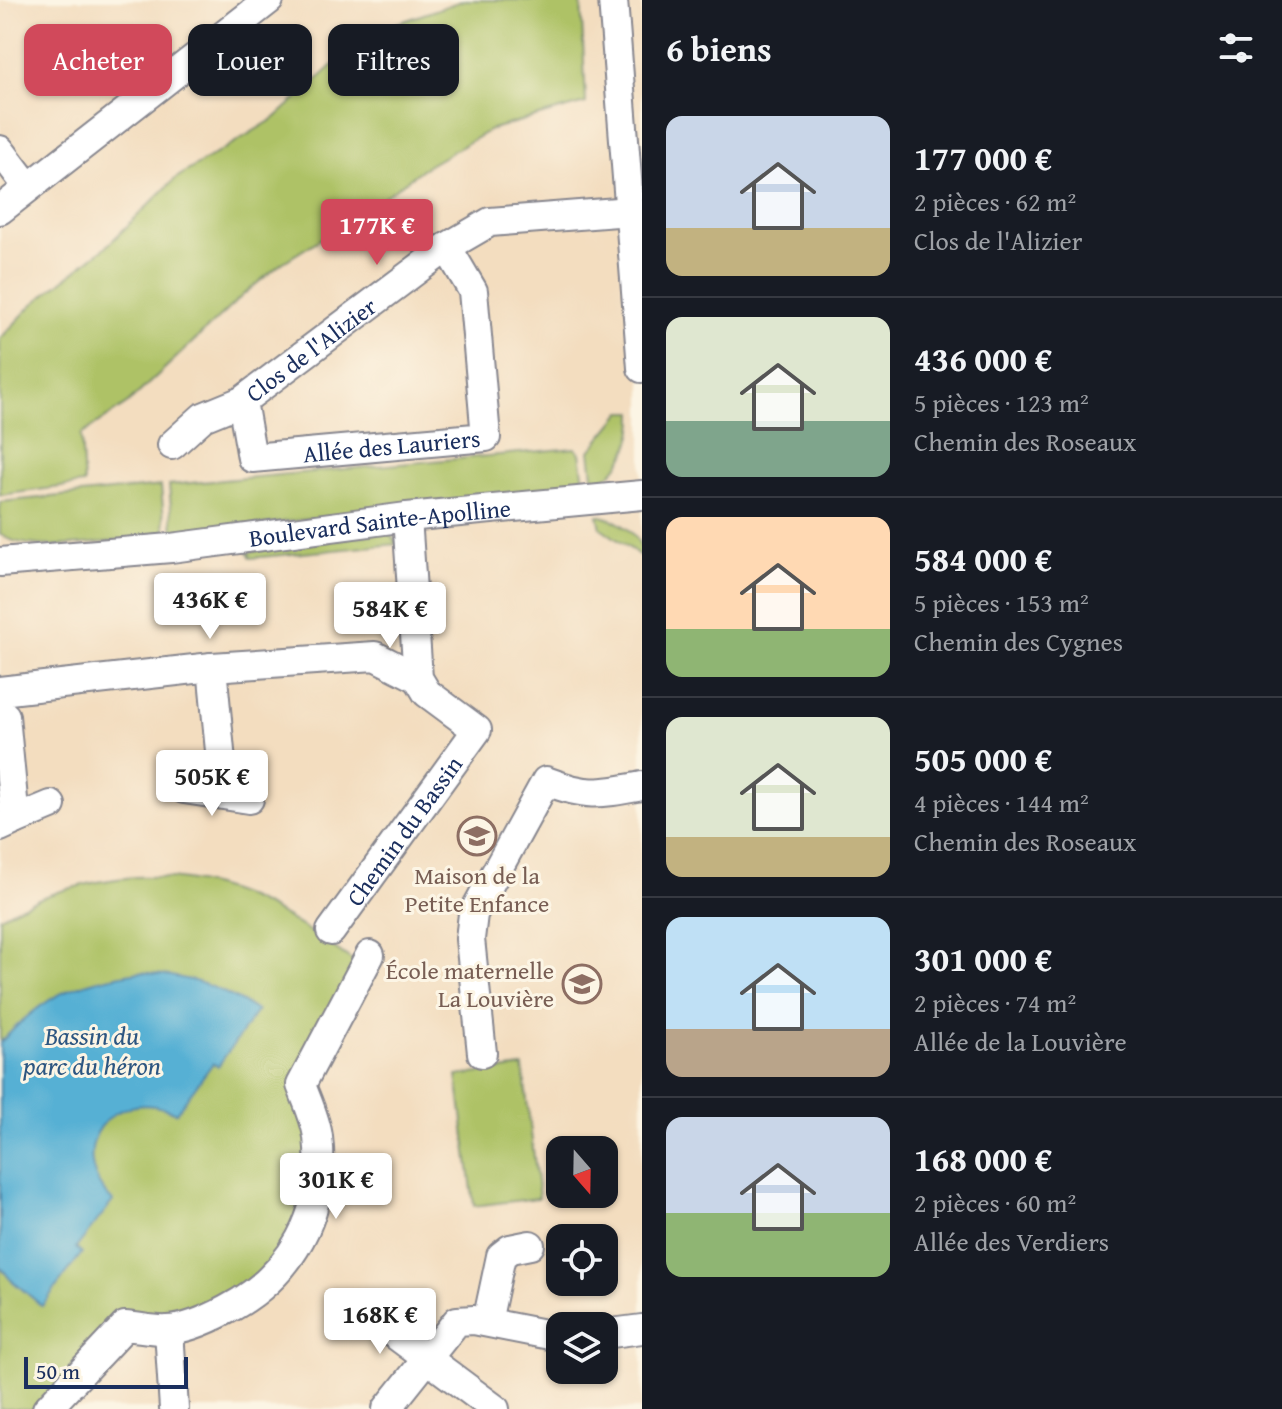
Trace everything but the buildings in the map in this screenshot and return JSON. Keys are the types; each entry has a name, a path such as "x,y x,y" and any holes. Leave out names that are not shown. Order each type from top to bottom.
{"street":[{"path":"0,210 269,0"},
{"path":"613,0 634,207 642,368"},
{"path":"0,150 28,187"},
{"name":"Clos de l'Alizier","path":"172,445 203,417 242,401 447,247 490,222 634,207"},
{"name":"Allée des Lauriers","path":"242,401 252,458 486,437 473,291 447,247"},
{"name":"Boulevard Sainte-Apolline","path":"8,563 171,548 407,517 642,495"},
{"path":"407,517 418,678"},
{"path":"0,691 212,667 375,656 418,678"},
{"path":"184,789 236,796 212,667"},
{"name":"Chemin du Bassin","path":"331,931 477,730 427,693 418,678"},
{"path":"0,711 5,716 7,824 51,805"},
{"path":"482,1053 470,939 473,914 546,781 576,792 595,794 642,786"},
{"path":"47,1409 125,1326 169,1330 207,1320 251,1297 290,1259 309,1219 320,1175 318,1134 301,1085 370,955"},
{"path":"487,1322 501,1256 510,1249 530,1245"},
{"path":"366,1313 495,1409"},
{"path":"387,1409 457,1321 467,1319 546,1334"},
{"path":"618,1332 642,1329"},
{"path":"169,1330 174,1409"}],"green space":[{"path":"464,0 581,0 586,103 492,129 422,169 362,213 282,263 244,294 128,403 81,435 84,484 0,495 0,339 32,305 108,245 176,178 275,118 299,96 312,96 312,85 328,70 328,96 459,96 459,24 398,23"},
{"path":"622,412 634,412 629,445 612,472 594,485 590,451"},
{"path":"575,448 580,453 585,488 177,534 173,531 169,485"},
{"path":"161,486 165,532 157,532 157,536 52,546 14,541 0,534 0,502"},
{"path":"598,515 628,529 638,541 642,557 601,528"},
{"path":"388,532 398,544 251,558 248,552"},
{"path":"135,877 199,882 228,890 280,914 358,964 292,1088 312,1139 292,1250 196,1318 129,1319 44,1409 0,1409 0,917 32,901 65,890"},
{"path":"523,1067 539,1198 474,1206 457,1076"}],"water":[{"name":"Bassin du parc du héron","path":"140,972 202,983 257,1011 218,1066 213,1063 176,1113 153,1106 132,1107 114,1114 101,1127 93,1143 92,1162 98,1182 113,1201 76,1248 82,1253 42,1306 10,1279 0,1266 0,1043 31,1013 62,993 97,980"}],"place":[{"name":"Maison de la Petite Enfance","path":"477,836"},
{"name":"École maternelle La Louvière","path":"582,984"}]}
